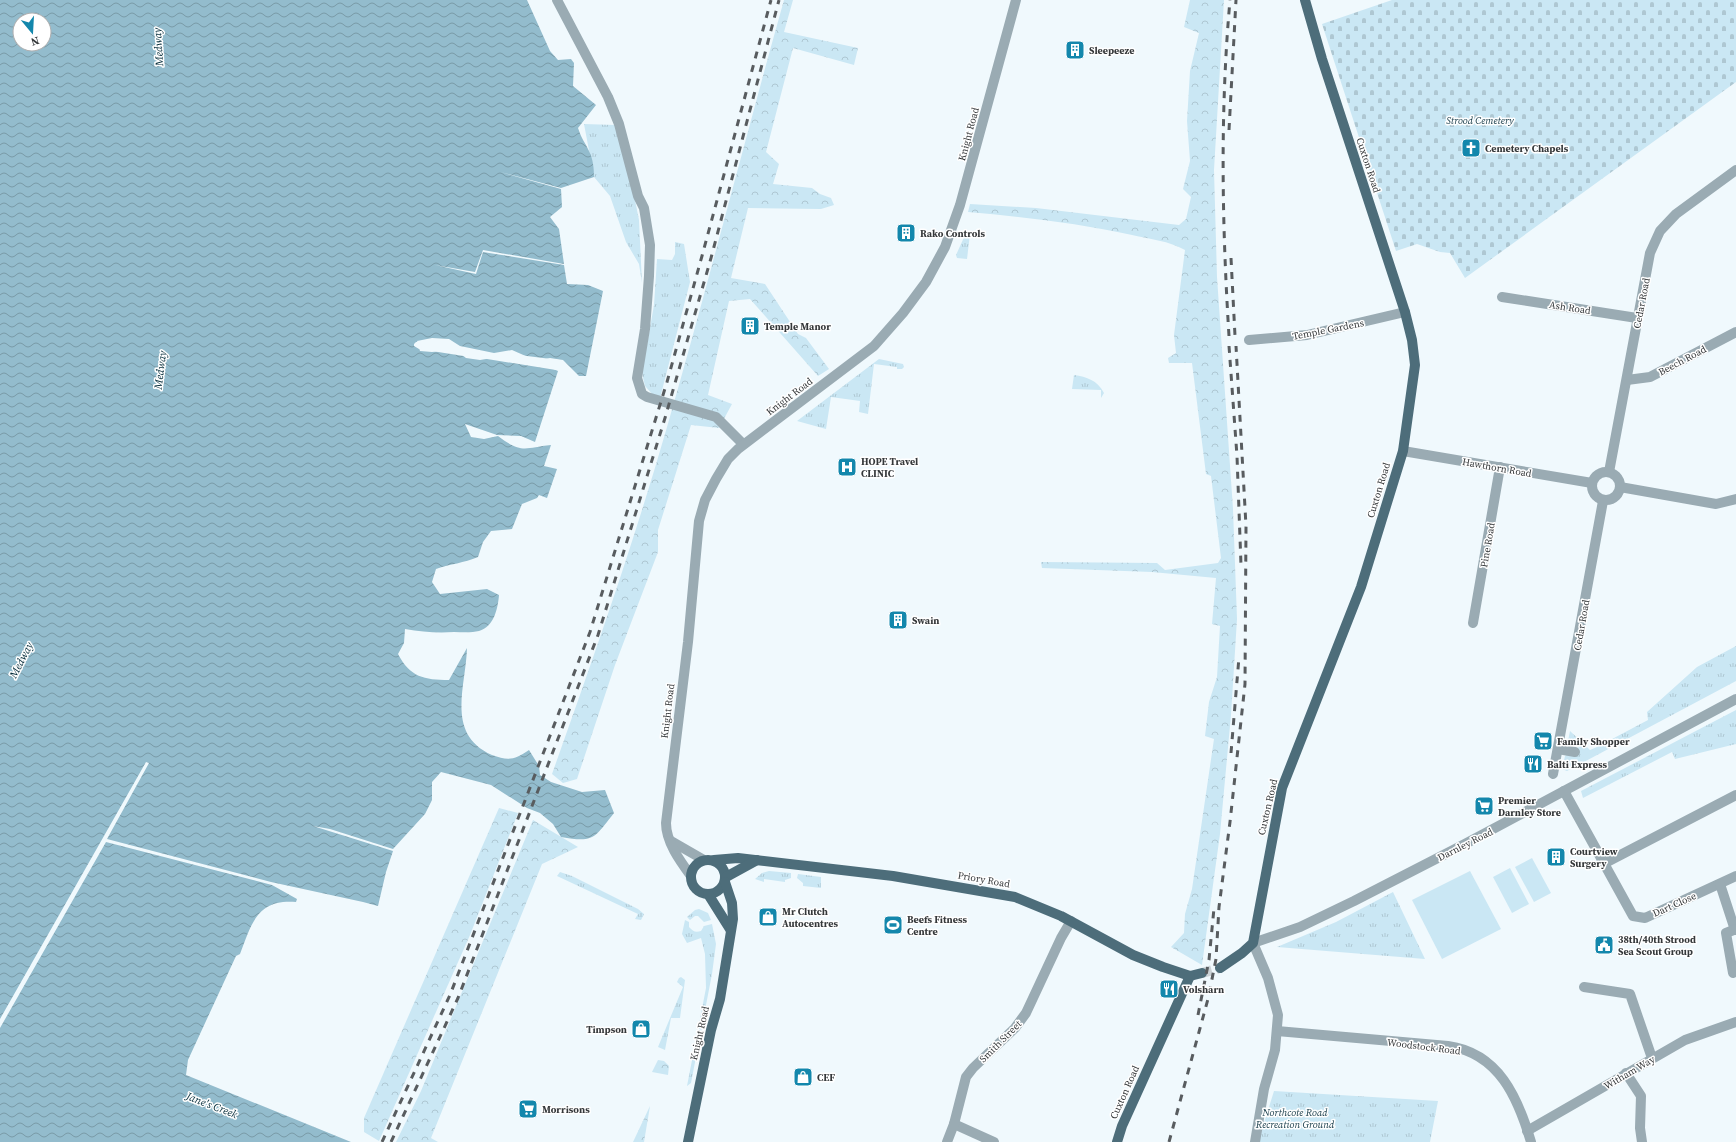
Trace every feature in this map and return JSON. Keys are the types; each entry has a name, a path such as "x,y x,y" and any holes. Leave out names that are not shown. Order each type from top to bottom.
{"main road":[{"name":"Cuxton Road","path":"1253,943 1282,788 1361,587 1403,451 1415,365 1412,340 1405,312 1322,59 1305,0"},
{"name":"Priory Road","path":"709,860 738,858 893,876 1015,897 1071,921 1133,955 1190,976"},
{"path":"725,880 723,867 709,860 695,866 691,876 696,889 708,894 730,929"},
{"path":"708,894 718,891 725,880 757,860"},
{"name":"Knight Road","path":"688,1142 711,1030 720,999 730,929 733,919 732,903 725,880"},
{"path":"1220,968 1242,953 1253,943"},
{"path":"1190,976 1202,973"},
{"name":"Cuxton Road","path":"1117,1142 1122,1126 1190,976"}],"street":[{"path":"557,0 608,97 618,123 634,186 645,213 650,245 649,276 645,329 637,370 639,388 643,395 647,397 716,417 743,444"},
{"name":"Knight Road","path":"691,876 681,863 667,832 667,815 688,642 699,521 705,500 728,460 743,444 874,346 903,313 928,279 945,247 960,206 1016,0"},
{"name":"Cedar Road","path":"1609,472 1650,253 1660,231 1676,214 1736,170"},
{"name":"Ash Road","path":"1502,297 1638,318"},
{"name":"Temple Gardens","path":"1249,340 1307,334 1345,327 1405,312"},
{"name":"Beech Road","path":"1627,380 1650,377 1736,332"},
{"name":"Hawthorn Road","path":"1403,451 1592,483"},
{"name":"Pine Road","path":"1473,624 1500,467"},
{"path":"1609,472 1616,476 1620,487 1619,492 1613,499 1599,499 1593,492 1592,483 1596,476 1609,472"},
{"path":"1620,487 1710,503 1736,499"},
{"name":"Cedar Road","path":"1553,774 1603,500"},
{"name":"Darnley Road","path":"1253,943 1300,927 1348,904 1463,845 1736,699"},
{"path":"1558,750 1575,752"},
{"name":"Dart Close","path":"1564,791 1633,916 1645,918 1736,876"},
{"path":"1605,863 1736,795"},
{"path":"671,841 709,860"},
{"path":"1720,884 1735,929 1726,933 1733,973"},
{"name":"Smith Street","path":"947,1142 954,1124 966,1077 973,1068 1013,1031 1026,1013 1061,938 1071,921"},
{"path":"1253,943 1268,978 1278,1015 1275,1050 1264,1089 1255,1142"},
{"path":"1584,987 1630,994 1652,1058"},
{"name":"Witham Way","path":"1527,1131 1652,1058 1686,1040 1736,1022"},
{"name":"Woodstock Road","path":"1277,1032 1448,1046 1466,1050 1492,1066 1502,1076 1512,1092 1531,1142"},
{"path":"1626,1074 1641,1095 1640,1128 1642,1142"},
{"path":"954,1124 994,1142"}],"green space":[{"path":"784,0 793,0 784,32 858,48 854,65 793,48 766,152 779,164 773,184 812,188 820,194 831,198 834,205 821,209 748,208 731,278 765,284 798,334 806,338 829,369 818,376 750,299 729,301 708,395 732,404 719,428 691,425 658,530 658,552 615,665 577,779 563,783 552,774 612,602 654,471 697,320"},
{"path":"1190,0 1224,0 1214,170 1217,277 1233,509 1237,619 1231,715 1220,834 1202,965 1171,947 1184,933 1185,914 1192,889 1214,739 1205,736 1209,702 1217,677 1220,626 1212,624 1216,578 1152,572 1042,568 1041,562 1157,563 1165,570 1218,563 1221,558 1211,476 1206,474 1192,363 1169,363 1168,358 1176,353 1174,335 1185,250 1172,244 1091,227 1030,218 968,212 970,204 1036,208 1179,225 1186,219 1191,197 1183,189 1190,161 1187,121 1190,71 1199,33 1184,27"},
{"name":"Strood Cemetery","path":"1392,0 1736,0 1736,82 1465,278 1450,253 1440,252 1417,244 1396,251 1322,24"},
{"path":"584,124 615,125 632,185 639,220 642,283 639,264 626,242 610,196 594,177"},
{"path":"966,233 970,234 967,259 957,258 956,255"},
{"path":"675,242 684,244 690,282 660,398 653,395 645,386 642,373 654,305 657,259 672,260 675,254"},
{"path":"879,359 903,364 904,367 902,369 897,369 897,367 874,364 868,414 859,412 860,401 831,397 826,429 797,421"},
{"path":"1074,375 1087,378 1095,382 1104,393 1101,398 1101,390 1072,389"},
{"path":"1736,646 1736,681 1567,771 1562,769 1565,756 1568,753 1576,754 1579,746 1568,741 1570,731 1590,750 1597,747 1648,720 1647,712 1697,667"},
{"path":"1736,710 1736,744 1675,759 1672,752 1583,798 1581,791"},
{"path":"499,808 518,813 470,935 379,1141 364,1132 364,1118"},
{"path":"533,820 578,847 542,864 431,1138 438,1142 396,1142 421,1091"},
{"path":"1532,858 1551,893 1534,902 1515,867"},
{"path":"1510,868 1529,904 1512,913 1493,877"},
{"path":"769,871 791,873 791,878 785,880 785,882 764,879 764,882 755,879 762,873"},
{"path":"1470,871 1501,929 1442,959 1412,900"},
{"path":"560,872 572,876 638,909 644,914 641,920 635,919 638,914 557,876"},
{"path":"798,874 821,877 821,888 803,886 803,883 797,878"},
{"path":"1393,892 1425,959 1277,947 1336,922"},
{"path":"699,909 708,913 711,920 704,922 698,916 695,916 690,920 687,917 695,910"},
{"path":"685,920 689,922 689,927 696,932 701,931 704,926 712,924 716,944 712,974 691,1083 687,1086 706,988 705,954 701,938 687,943 682,934"},
{"path":"681,977 685,980 680,1018 671,1018 665,1050 658,1047 683,987 677,982"},
{"path":"658,1060 664,1061 669,1066 668,1075 652,1072"},
{"name":"Northcote Road Recreation Ground","path":"1274,1091 1438,1101 1430,1142 1258,1142"},
{"path":"650,1106 644,1142 633,1142"}],"water":[{"name":"Medway","path":"0,0 527,0 550,51 558,60 571,59 574,63 573,86 596,105 578,128 591,157 594,177 561,188 500,172 561,189 562,207 550,217 559,229 564,264 483,250 475,272 435,265 476,274 483,252 564,265 567,284 588,285 603,291 586,376 579,376 563,360 550,358 537,361 512,350 494,353 460,346 449,339 432,338 417,341 420,351 432,352 455,349 466,358 480,360 498,357 513,362 537,362 558,371 535,442 521,436 497,435 465,424 471,437 484,439 498,436 518,448 551,445 544,466 557,469 547,498 539,495 537,498 522,504 512,529 491,531 483,542 478,557 436,569 432,582 440,594 487,589 499,595 498,606 492,621 488,626 479,631 470,632 430,632 405,629 404,643 398,654 408,668 419,676 432,679 449,680 467,648 462,693 463,722 468,735 477,746 492,755 507,759 520,756 529,750 539,766 540,775 551,782 582,792 605,790 614,813 593,837 587,839 572,839 561,837 553,824 540,813 527,808 491,785 441,772 432,782 432,800 425,814 393,849 330,829 313,826 393,851 386,872 378,906 271,882 107,839 149,763 146,762 0,1019"},
{"name":"Jane's Creek","path":"106,842 272,885 297,899 296,902 272,904 258,915 248,932 240,954 236,956 188,1060 186,1075 351,1142 0,1142 0,1028"}],"pier":[{"path":"416,342 420,342 422,349 432,350 455,347 466,356 470,357 419,349 414,346"},
{"path":"498,355 513,360 530,360 519,355 559,360 542,362 556,368 556,370 481,358"}],"tunnel":[{"path":"1202,973 1220,968"}],"railway":[{"path":"382,1142 450,995 590,632 667,382 771,0"},
{"path":"391,1142 458,998 598,635 665,418 711,258 779,0"},
{"path":"1229,336 1225,252 1223,126 1230,0"},
{"path":"1229,130 1236,0"},
{"path":"1231,258 1235,336"},
{"path":"1229,346 1237,456 1241,565"},
{"path":"1169,1142 1208,999 1216,959 1219,907 1245,684 1246,526 1236,346"},
{"path":"1231,753 1239,657"},
{"path":"1198,1015 1209,960 1214,908"}],"place":[{"name":"Sleepeeze","path":"1075,50"},
{"name":"Cemetery Chapels","path":"1471,148"},
{"name":"Rako Controls","path":"906,233"},
{"name":"Temple Manor","path":"750,326"},
{"name":"HOPE Travel CLINIC","path":"847,467"},
{"name":"Swain","path":"898,620"},
{"name":"Family Shopper","path":"1543,741"},
{"name":"Balti Express","path":"1533,764"},
{"name":"Premier Darnley Store","path":"1484,806"},
{"name":"Courtview Surgery","path":"1556,857"},
{"name":"Mr Clutch Autocentres","path":"768,917"},
{"name":"Beefs Fitness Centre","path":"893,925"},
{"name":"38th/40th Strood Sea Scout Group","path":"1604,945"},
{"name":"Volsharn","path":"1169,989"},
{"name":"Timpson","path":"641,1029"},
{"name":"CEF","path":"803,1077"},
{"name":"Morrisons","path":"528,1109"}]}
